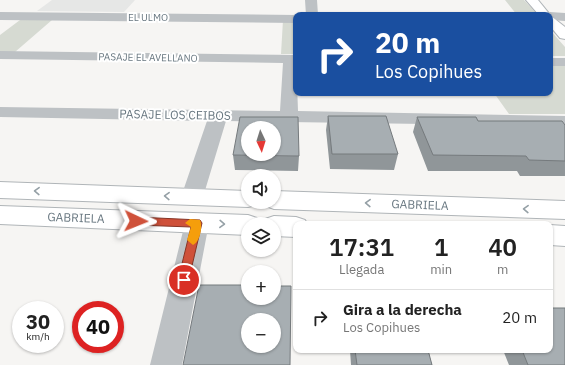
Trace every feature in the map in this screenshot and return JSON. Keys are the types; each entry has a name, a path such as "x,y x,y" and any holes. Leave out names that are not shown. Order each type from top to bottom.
{"street":[{"path":"311,0 312,12"},
{"path":"532,0 544,12"},
{"path":"0,29 35,4"},
{"path":"135,17 144,6"},
{"name":"EL ULMO","path":"0,16 293,18"},
{"path":"553,18 565,17"},
{"path":"553,21 565,35"},
{"name":"PASAJE EL AVELLANO","path":"0,55 293,59"},
{"path":"289,117 293,59"},
{"path":"553,62 565,62"},
{"name":"PASAJE LOS CEIBOS","path":"0,112 565,121"},
{"path":"166,365 194,210 218,116"},
{"name":"GABRIELA","path":"0,190 194,210 241,223"},
{"name":"GABRIELA","path":"0,215 194,210 241,200"},
{"name":"GABRIELA","path":"281,200 565,210"},
{"path":"281,226 293,226"},
{"path":"553,235 565,236"}],"shaded area":[{"path":"52,0 135,0 124,12 37,11"},
{"path":"505,0 524,0 535,12 515,12"},
{"path":"20,20 52,20 15,52 0,52 0,35"},
{"path":"283,20 293,20 293,54 281,54"},
{"path":"553,33 565,47 565,56 553,56"},
{"path":"553,66 565,66 565,114 509,114 496,96 553,96"}],"building":[{"path":"328,116 386,116 398,154 332,154"},
{"path":"240,117 298,117 299,156 281,156 281,121 241,121 241,155 233,155"},
{"path":"417,117 476,117 478,121 562,121 565,125 565,161 529,160 526,156 433,155"},
{"path":"199,285 241,285 241,305 281,305 281,286 291,286 290,365 183,365"},
{"path":"553,308 565,308 565,365 528,365 523,353 553,353"},
{"path":"355,353 429,353 432,365 357,365"}],"slow traffic":[{"path":"190,223 196,223 193,240"}],"route":[{"path":"136,221 196,223 184,280"}]}
